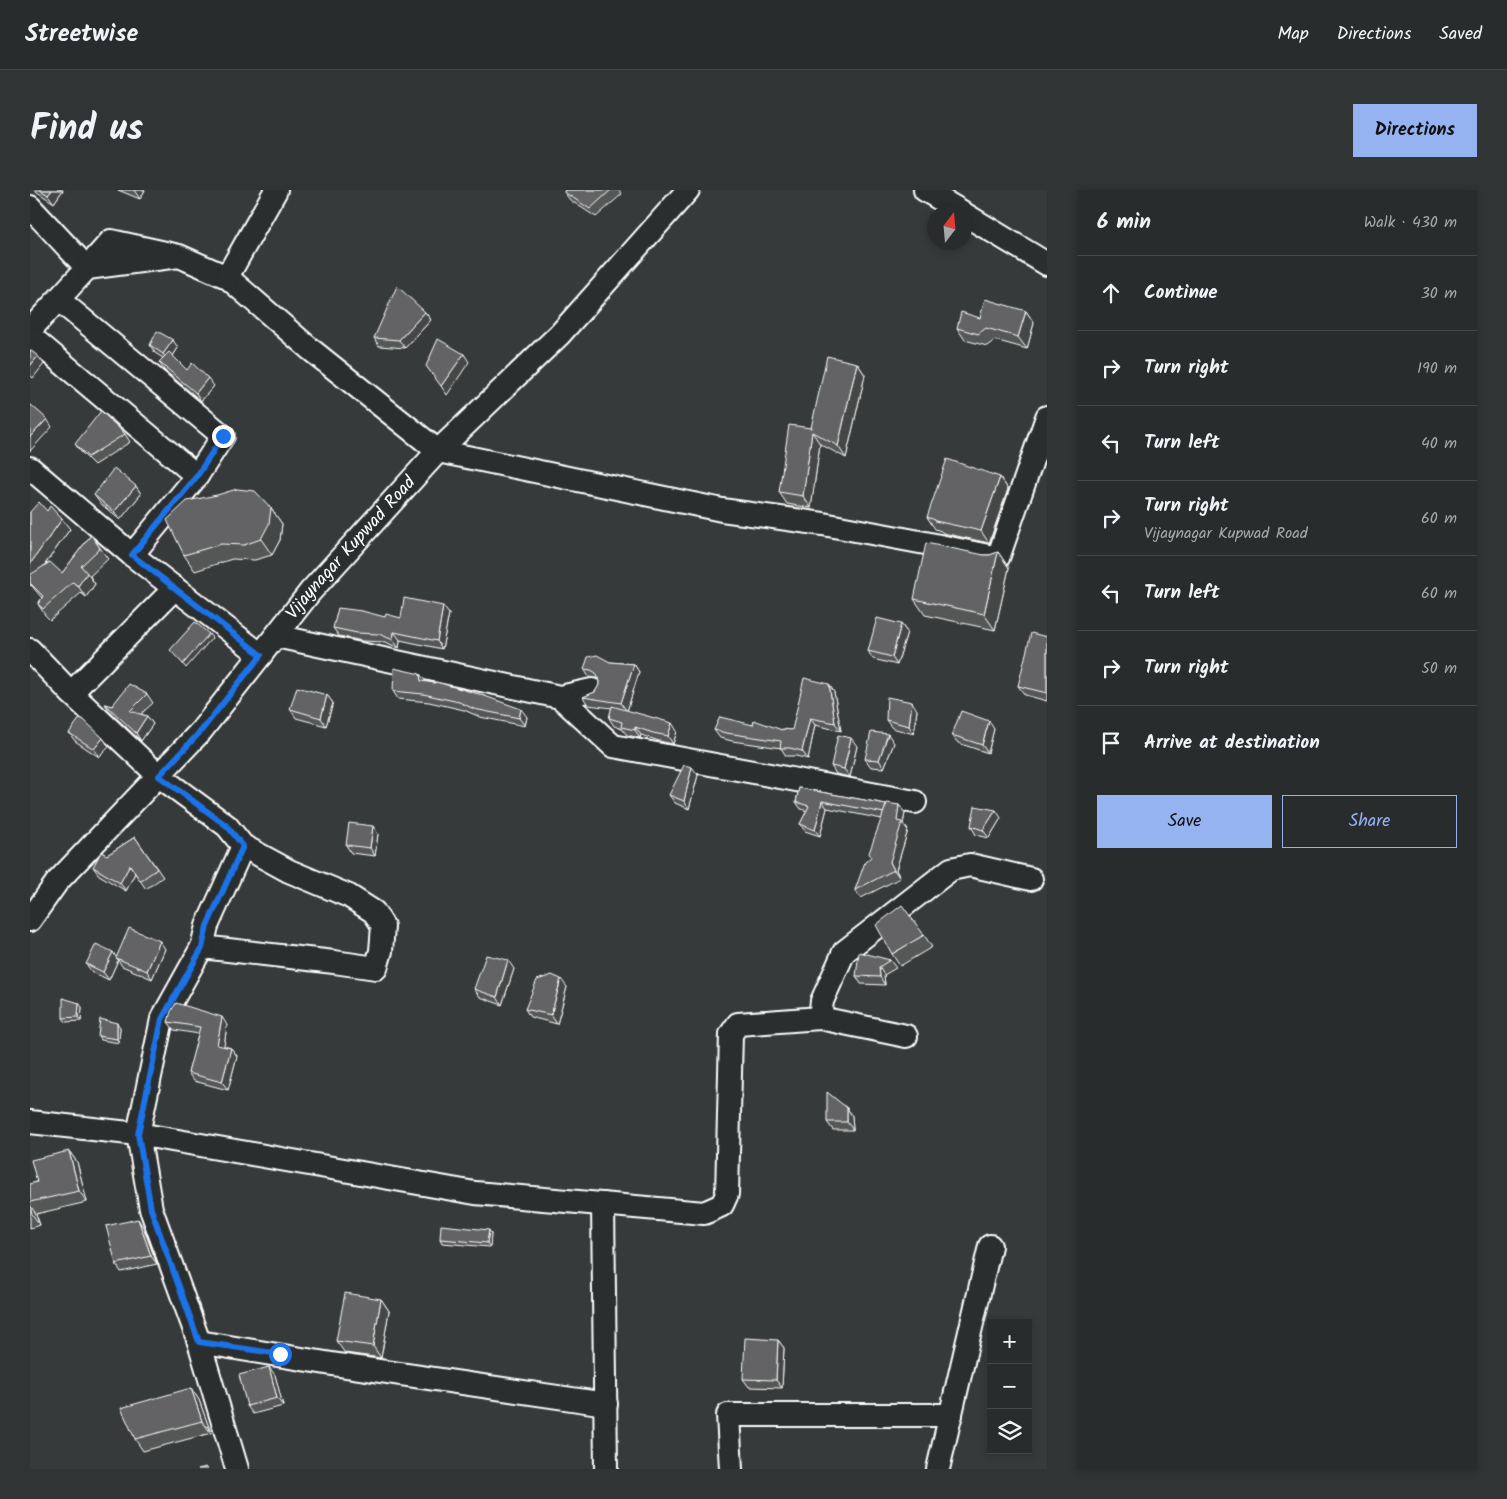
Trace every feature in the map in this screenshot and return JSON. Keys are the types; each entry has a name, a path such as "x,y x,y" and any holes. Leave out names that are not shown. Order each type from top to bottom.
{"street":[{"path":"227,278 276,190"},
{"name":"Vijaynagar Kupwad Road","path":"30,920 57,882 201,731 310,592 438,451 560,334 688,190"},
{"path":"925,190 950,205"},
{"path":"30,207 87,268"},
{"path":"972,218 1047,264"},
{"path":"30,330 111,242 179,256 227,278 310,348 438,451 722,510 823,524 998,558 1047,417"},
{"path":"59,300 223,436 197,476 132,555"},
{"path":"30,336 197,476"},
{"path":"30,468 132,555 261,655"},
{"path":"71,693 176,588"},
{"path":"276,636 560,697 592,690"},
{"path":"30,650 71,693 159,776 227,826 243,846 289,872 349,896 374,912 383,926 381,951 376,968 202,948"},
{"path":"560,697 613,746 915,802"},
{"path":"237,1469 199,1342 151,1209 138,1134 162,1019 202,948 207,926 243,846"},
{"path":"820,1018 822,1000 844,952 951,869 970,865 1031,879"},
{"path":"30,1122 138,1134 474,1192 704,1213 722,1205 727,1194 730,1034 738,1024 820,1018 906,1036"},
{"path":"604,1204 606,1469"},
{"path":"938,1469 990,1246"},
{"path":"199,1342 332,1364 606,1404"},
{"path":"732,1469 728,1415 950,1415"}],"building":[{"path":"40,190 52,190 48,195"},
{"path":"565,190 611,190 590,209 564,192"},
{"path":"397,286 425,312 399,340 374,338"},
{"path":"985,299 1026,311 1018,337 986,328 978,334 957,328 961,312 980,318"},
{"path":"157,331 173,340 163,354 150,345"},
{"path":"438,339 464,354 441,386 426,366"},
{"path":"30,350 38,356 30,366"},
{"path":"169,352 187,370 192,363 208,378 196,393 159,362"},
{"path":"827,356 857,363 838,446 812,432 803,496 779,492 789,425 811,428"},
{"path":"30,404 47,419 30,437"},
{"path":"101,411 125,434 88,457 75,444"},
{"path":"947,459 1000,477 981,531 935,521 927,517"},
{"path":"114,468 136,486 114,512 94,495"},
{"path":"237,489 255,491 271,508 269,524 261,539 244,545 221,544 184,555 167,520 187,501"},
{"path":"39,502 47,511 50,506 62,519 30,564 30,512"},
{"path":"91,535 100,548 81,566 87,573 78,586 73,582 43,609 38,604 43,596 30,583 30,575 50,562 62,573"},
{"path":"926,543 984,555 998,552 984,614 914,599"},
{"path":"404,598 443,606 437,641 394,632 393,640 379,634 357,633 333,628 338,608 362,611 385,617 386,614 401,618"},
{"path":"877,618 901,624 892,657 868,651"},
{"path":"195,622 209,634 183,664 170,650"},
{"path":"1031,633 1047,637 1047,693 1018,686"},
{"path":"597,655 610,662 634,664 621,703 583,697 595,692 599,685 596,673 584,669 588,657"},
{"path":"394,668 420,674 421,681 436,682 479,694 521,709 519,718 474,709 459,702 423,694 393,691"},
{"path":"804,678 829,684 835,723 810,718 802,751 780,748 781,741 714,730 720,717 753,725 754,720 782,730 792,730"},
{"path":"129,684 147,694 130,711 147,716 136,733 105,704 112,706"},
{"path":"297,687 327,695 321,718 290,709"},
{"path":"887,697 912,702 909,726 886,720"},
{"path":"612,706 672,723 668,736 635,727 635,730 621,727 622,722 609,718"},
{"path":"961,711 989,721 982,745 952,735"},
{"path":"80,718 103,738 94,749 69,733"},
{"path":"871,732 888,734 879,760 865,759"},
{"path":"838,735 851,738 844,769 831,766"},
{"path":"684,765 692,767 684,801 669,795"},
{"path":"799,788 886,804 884,813 822,801 815,830 800,824 809,806 796,802"},
{"path":"887,803 899,805 897,821 902,822 890,862 894,870 855,890 865,862 871,857 869,853"},
{"path":"975,806 996,810 983,830 971,826"},
{"path":"349,823 373,826 370,848 346,845"},
{"path":"135,837 157,869 140,881 130,865 120,883 93,867 101,852 107,855"},
{"path":"902,905 924,935 892,954 876,925"},
{"path":"129,928 160,941 147,971 116,958"},
{"path":"96,944 113,952 103,972 86,964"},
{"path":"859,952 890,960 879,967 880,977 856,976"},
{"path":"486,955 508,960 497,997 474,989"},
{"path":"552,975 561,979 551,1015 525,1009 537,980"},
{"path":"63,998 79,1003 78,1017 63,1018"},
{"path":"176,1003 222,1017 217,1045 231,1048 222,1082 188,1073 200,1027 168,1022 171,1011"},
{"path":"100,1019 117,1023 117,1039 98,1036"},
{"path":"827,1092 847,1108 847,1122 827,1122"},
{"path":"69,1151 79,1191 30,1202 30,1184 37,1182 31,1160"},
{"path":"138,1219 151,1256 116,1264 106,1226"},
{"path":"441,1225 489,1230 487,1243 440,1239"},
{"path":"345,1293 381,1299 373,1346 336,1341"},
{"path":"745,1338 778,1340 776,1380 743,1379"},
{"path":"269,1367 277,1398 247,1406 239,1375"},
{"path":"191,1388 202,1421 135,1439 121,1408"}],"route":[{"path":"223,436 197,476 132,555 261,655 201,731 159,776 227,826 243,846 207,926 202,948 162,1019 138,1134 151,1209 199,1342 280,1354"}]}
